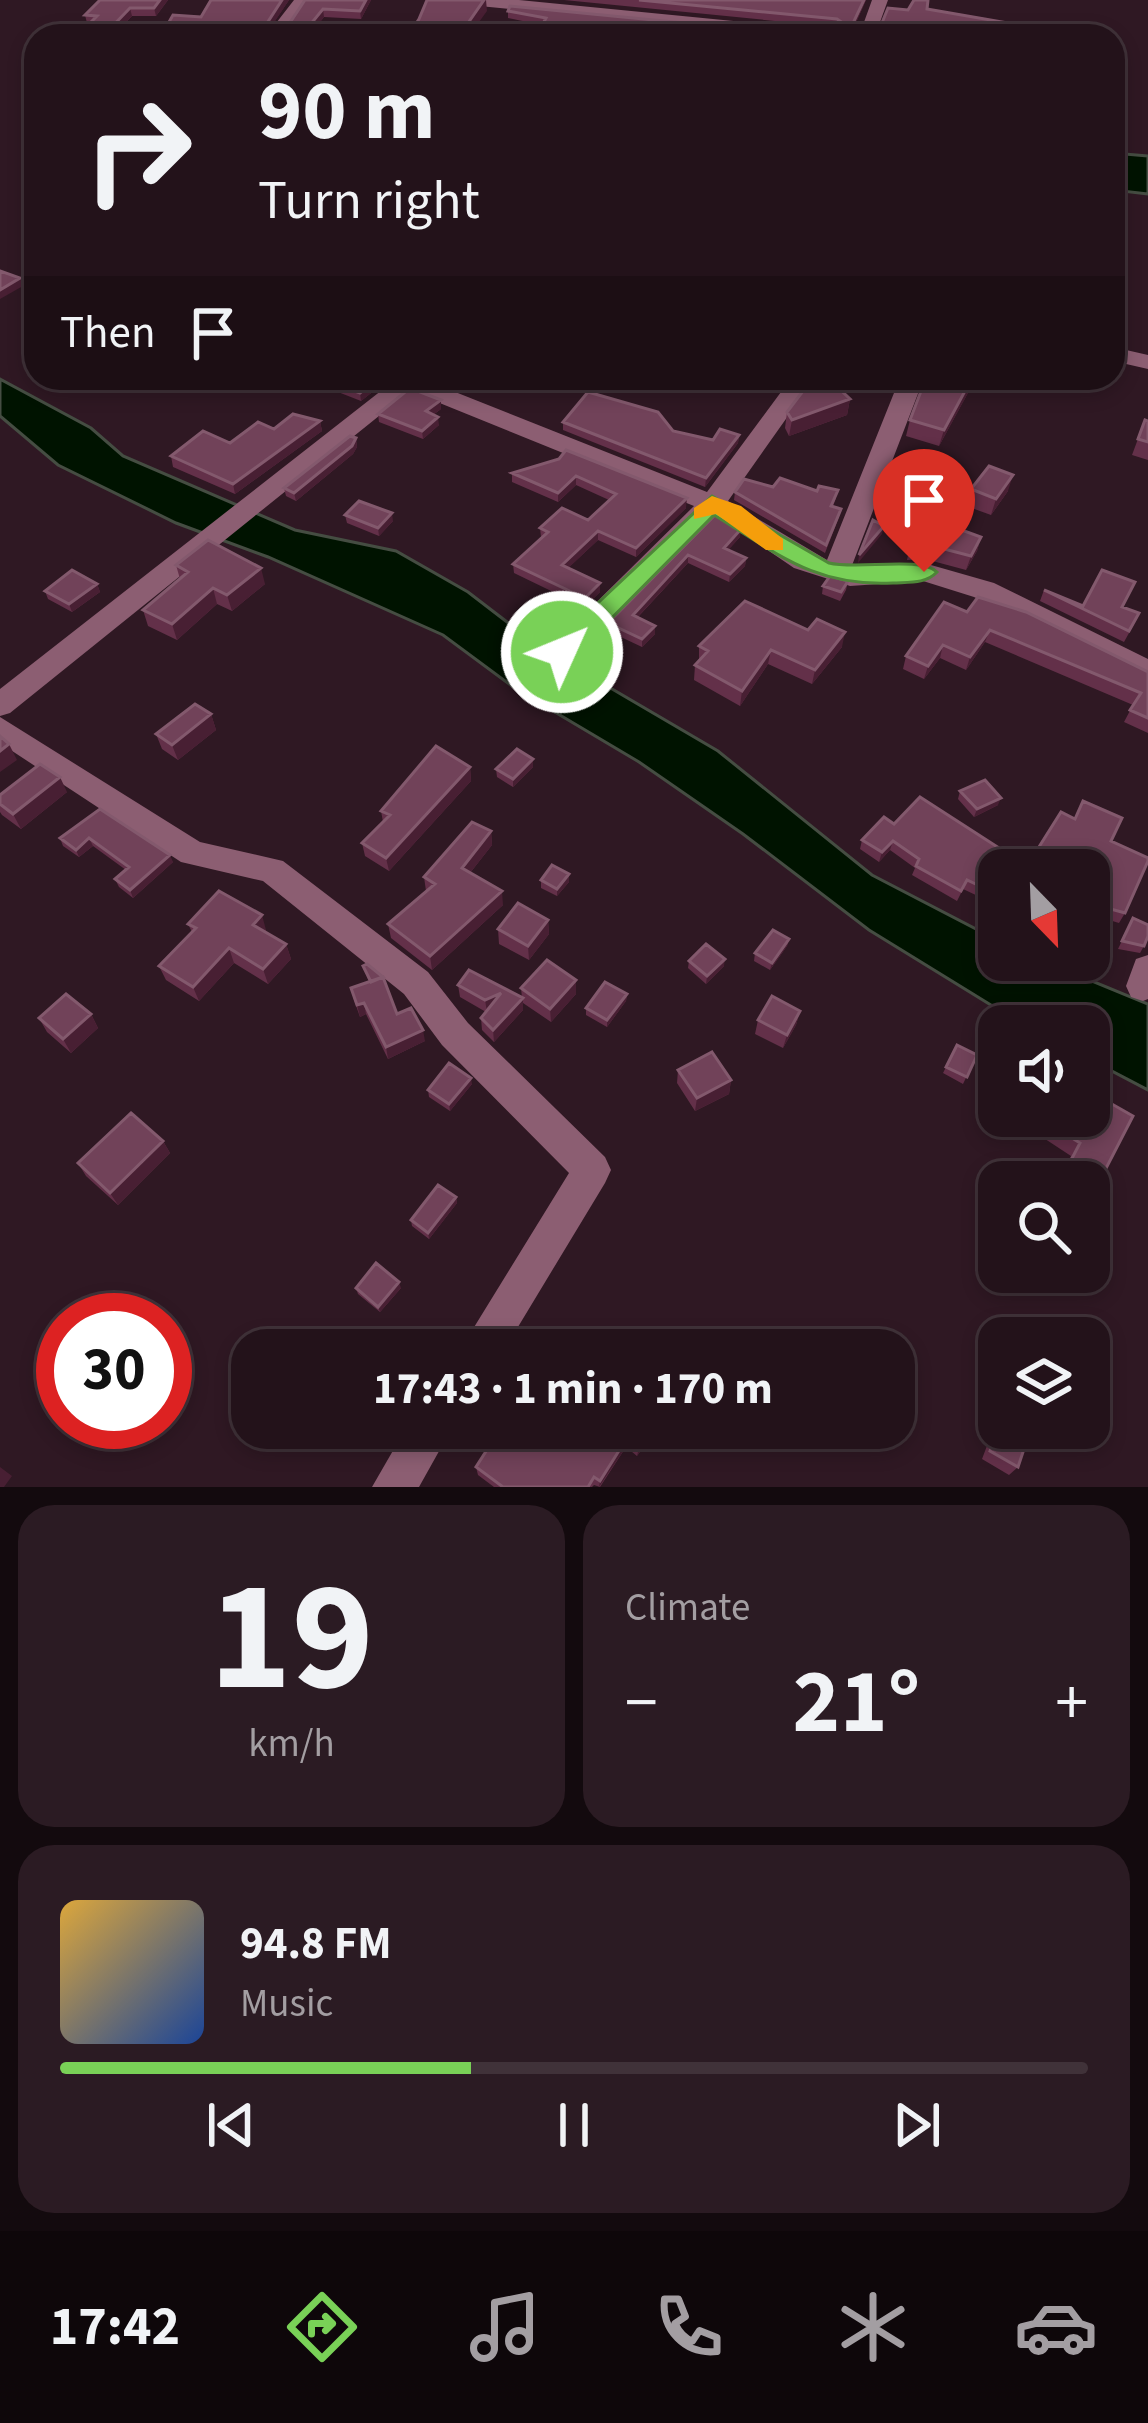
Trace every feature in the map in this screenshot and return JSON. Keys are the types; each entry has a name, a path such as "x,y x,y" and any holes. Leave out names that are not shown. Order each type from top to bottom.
{"street":[{"path":"283,24 302,0"},
{"path":"469,0 649,8 756,24"},
{"path":"0,705 267,498 391,390"},
{"path":"428,390 712,504 803,562 835,573 924,572 984,590 1148,670"},
{"path":"562,652 712,504 794,390"},
{"path":"835,573 861,510 877,451 906,390"},
{"path":"0,728 192,853 272,870 416,983 455,1034 592,1170 494,1329"},
{"path":"394,1487 418,1449"}],"shaded area":[{"path":"1125,154 1148,156 1148,194 1125,191"},
{"path":"0,379 91,428 123,456 295,530 396,551 468,592 537,645 718,751 872,875 978,930 978,981 1092,981 1148,1004 1148,1090 1110,1070 1110,1005 991,1005 869,930 743,834 639,762 516,689 443,635 268,557 176,523 58,465 0,416"}],"building":[{"path":"100,0 160,0 154,8 130,8 115,24 89,24 97,16 85,15"},
{"path":"211,0 282,0 267,24 168,24 173,15 201,17"},
{"path":"305,0 366,0 360,11 323,9 311,24 289,24"},
{"path":"427,0 484,0 467,24 416,24"},
{"path":"639,0 864,0 853,24"},
{"path":"914,0 928,0 927,9 1013,24 881,24 888,8 908,10"},
{"path":"510,6 694,24 543,24 546,18 508,11"},
{"path":"0,271 20,278 0,290"},
{"path":"408,390 441,400 426,411 438,417 422,431 378,414"},
{"path":"841,390 850,399 792,420 787,412 803,391"},
{"path":"921,390 966,390 944,430 910,420"},
{"path":"588,392 658,412 673,431 713,440 720,429 739,435 706,478 563,422"},
{"path":"293,414 320,421 233,484 171,456 203,431 230,443 258,422 274,429"},
{"path":"1148,421 1148,442 1138,439"},
{"path":"350,436 356,438 352,446 294,493 284,488"},
{"path":"566,450 687,498 636,548 598,531 562,565 600,583 577,606 583,598 513,564 548,532 540,528 562,508 588,520 616,494 576,476 558,493 512,473 559,459"},
{"path":"989,466 1013,475 996,499 971,489"},
{"path":"780,478 817,491 819,486 838,490 831,506 841,509 826,545 735,492 744,479 773,487"},
{"path":"359,501 392,513 378,528 345,515"},
{"path":"717,513 741,529 724,548 746,558 730,574 688,555 633,615 655,626 642,639 608,623"},
{"path":"873,520 884,526 859,555"},
{"path":"956,528 981,537 971,556 929,545 910,546 919,531 949,541"},
{"path":"208,540 261,568 227,595 213,588 172,624 143,610 188,572 176,565"},
{"path":"72,570 97,584 69,604 45,591"},
{"path":"1102,570 1135,582 1122,607 1139,613 1129,631 1044,590 1083,606"},
{"path":"830,576 848,581 841,592 823,586"},
{"path":"978,597 1026,612 1148,672 1148,718 1130,710 1141,693 990,630 970,657 943,645 928,666 906,656 944,602 967,612"},
{"path":"745,601 808,630 817,619 845,632 815,670 771,650 742,691 695,665 708,651 699,646"},
{"path":"195,704 211,714 172,745 156,734"},
{"path":"436,746 470,767 386,858 362,843 390,815 381,811"},
{"path":"517,749 533,759 513,779 496,769"},
{"path":"40,764 60,777 13,814 0,804 0,795"},
{"path":"985,780 1001,798 977,809 960,791"},
{"path":"920,797 1001,849 978,849 978,885 967,880 961,891 916,866 919,859 893,841 882,852 862,840 884,817 894,824"},
{"path":"1083,801 1122,818 1111,841 1148,858 1125,913 1110,909 1110,849 1038,849 1061,812 1075,819"},
{"path":"100,809 170,855 130,890 115,879 129,867 89,838 76,850 60,838"},
{"path":"472,822 491,831 462,868 502,891 430,956 388,924 435,884 424,877"},
{"path":"552,865 569,874 557,889 541,880"},
{"path":"219,891 262,915 253,925 286,944 263,969 229,948 193,987 159,966 196,928 188,924"},
{"path":"518,903 548,920 528,946 498,929"},
{"path":"1133,918 1148,925 1144,946 1122,941"},
{"path":"773,930 789,939 772,963 755,953"},
{"path":"706,944 725,959 707,976 689,961"},
{"path":"547,960 576,980 550,1009 521,988"},
{"path":"367,964 383,977 371,982 363,966"},
{"path":"469,970 523,998 493,1030 481,1018 501,993 485,1000 458,985"},
{"path":"383,977 397,1014 411,1008 423,1030 386,1047 351,988"},
{"path":"605,982 627,994 607,1020 586,1008"},
{"path":"66,994 91,1014 63,1039 39,1018"},
{"path":"772,996 800,1011 787,1035 758,1020"},
{"path":"957,1045 977,1055 967,1077 946,1067"},
{"path":"712,1052 731,1080 697,1098 678,1070"},
{"path":"449,1063 471,1078 449,1104 428,1090"},
{"path":"1110,1103 1133,1116 1110,1161 1071,1161 1080,1143 1070,1137 1110,1137"},
{"path":"131,1113 163,1141 110,1193 78,1163"},
{"path":"438,1185 456,1197 428,1233 411,1220"},
{"path":"376,1263 399,1282 378,1307 356,1288"},
{"path":"488,1449 620,1449 600,1481 594,1477 588,1487 503,1487 476,1467"},
{"path":"991,1449 1024,1449 1018,1467"}],"slow traffic":[{"path":"702,513 712,504 732,512 774,545"}],"route":[{"path":"562,652 712,504 820,569 850,577 924,572"}]}
